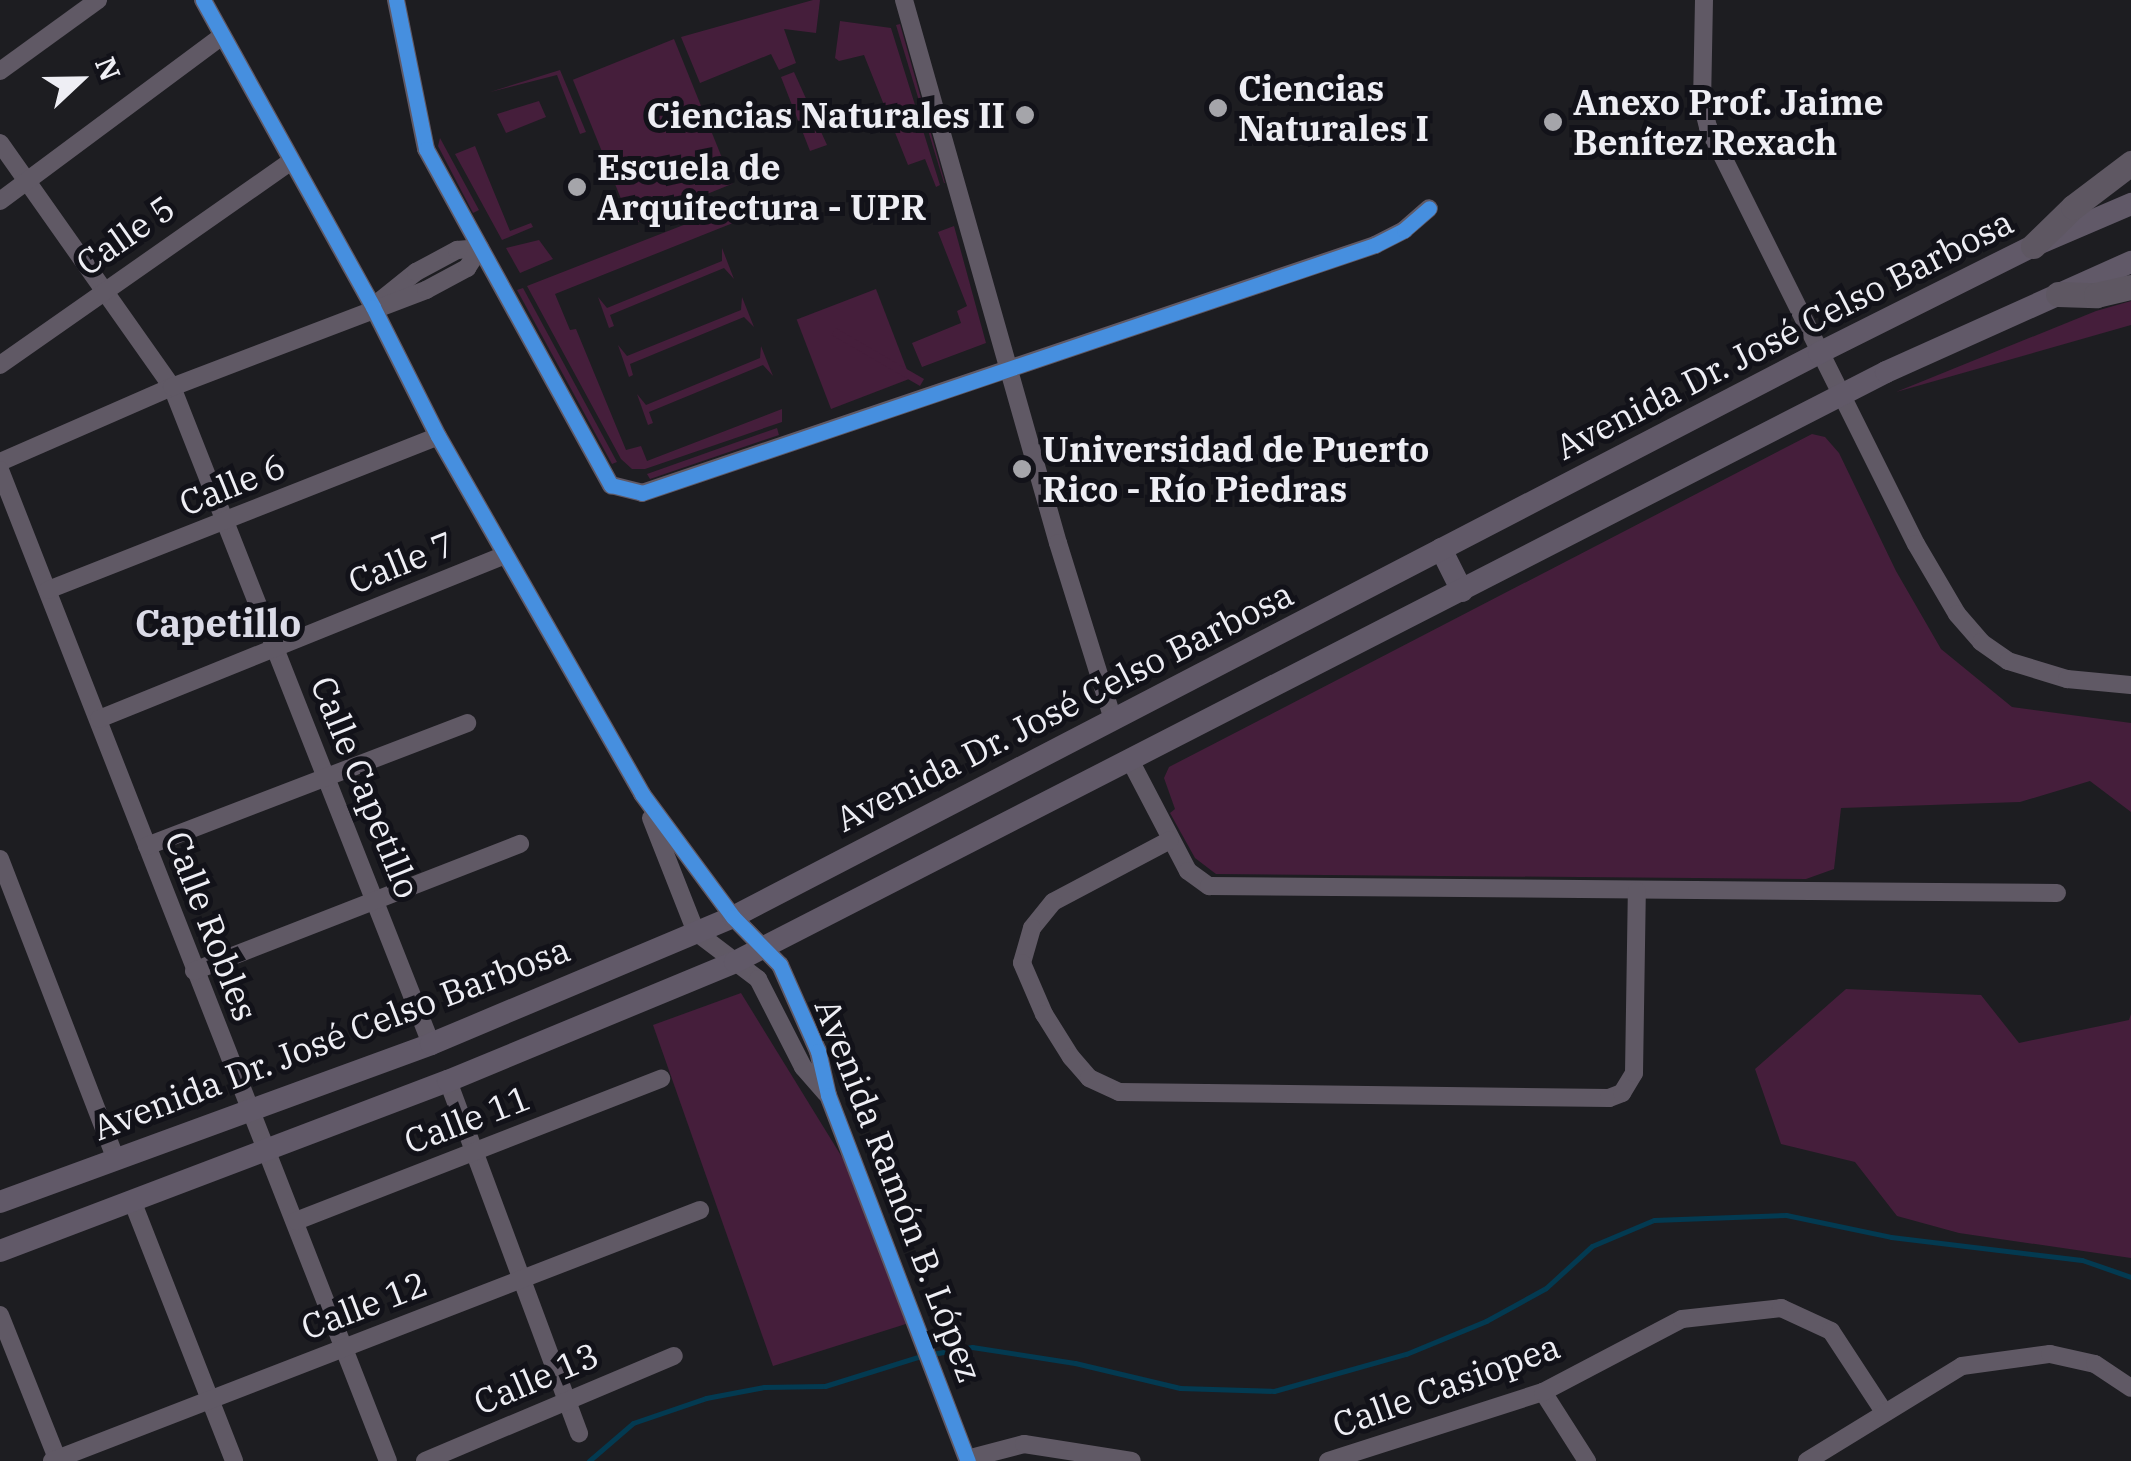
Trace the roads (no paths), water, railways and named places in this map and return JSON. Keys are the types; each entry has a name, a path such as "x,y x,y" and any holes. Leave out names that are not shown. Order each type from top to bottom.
{"highway":[{"path":"2034,246 2073,207 2115,180 2131,163"},
{"path":"2058,294 2096,295 2131,288"}],"main road":[{"name":"Avenida Dr. José Celso Barbosa","path":"0,1202 431,1044 733,917 1819,353 2034,246 2131,204"},
{"path":"0,1251 448,1081 735,962 1841,395 2131,262"},
{"path":"1441,549 1462,591"}],"street":[{"path":"0,70 98,0"},
{"path":"202,0 373,307 438,436 642,794 696,932"},
{"path":"396,0 426,150 611,485 642,492 1374,245 1404,230 1428,208"},
{"path":"904,0 1113,720"},
{"path":"1704,0 1702,102 1708,128 1916,544 1957,614 1980,642 2008,661 2035,672 2131,685"},
{"path":"0,201 222,36"},
{"name":"Calle Capetillo","path":"0,143 172,388 431,1044"},
{"name":"Calle 5","path":"0,366 105,288 291,161"},
{"path":"0,462 373,307 416,272 457,250 480,248"},
{"name":"Calle 6","path":"48,590 438,436"},
{"name":"Calle Robles","path":"0,470 388,1461"},
{"name":"Calle 7","path":"98,719 504,555"},
{"path":"147,846 467,723"},
{"path":"1131,762 1188,872 1209,886 2057,892"},
{"name":"Avenida Ramón B. López","path":"642,794 733,917 780,965 818,1051 828,1095 940,1380 967,1460"},
{"path":"1170,840 1053,902 1032,928 1022,963 1044,1014 1071,1057 1089,1078 1119,1092 1609,1098 1622,1093 1634,1073 1637,891"},
{"path":"194,972 520,844"},
{"path":"0,859 116,1159"},
{"name":"Avenida Ramón B. López","path":"696,932 758,979 804,1067 828,1095"},
{"name":"Calle 11","path":"296,1221 662,1079"},
{"path":"448,1081 578,1433"},
{"path":"133,1203 234,1461"},
{"name":"Calle 12","path":"56,1460 700,1210"},
{"name":"Calle Casiopea","path":"1328,1461 1543,1392 1682,1319 1781,1308 1830,1331 1884,1412"},
{"path":"0,1315 56,1460"},
{"path":"1807,1461 1962,1366 2050,1354 2095,1364 2131,1388"},
{"name":"Calle 13","path":"426,1461 674,1356"},
{"path":"1543,1392 1587,1461"},
{"path":"967,1460 1024,1444 1132,1461"}],"waterway":[{"path":"932,1354 972,1347 1075,1363 1180,1388 1274,1391 1406,1354 1486,1321 1546,1288 1592,1246 1654,1220 1786,1215 1891,1237 2082,1260 2131,1277"},
{"path":"589,1461 633,1423 706,1398 764,1387 825,1386 921,1356"}],"place":[{"name":"Ciencias Naturales I","path":"1218,108"},
{"name":"Ciencias Naturales II","path":"1025,115"},
{"name":"Anexo Prof. Jaime Benítez Rexach","path":"1553,122"},
{"name":"Escuela de Arquitectura - UPR","path":"577,187"},
{"name":"Universidad de Puerto Rico - Río Piedras","path":"1022,469"}],"district":[{"name":"Capetillo","path":"218,623"}]}
